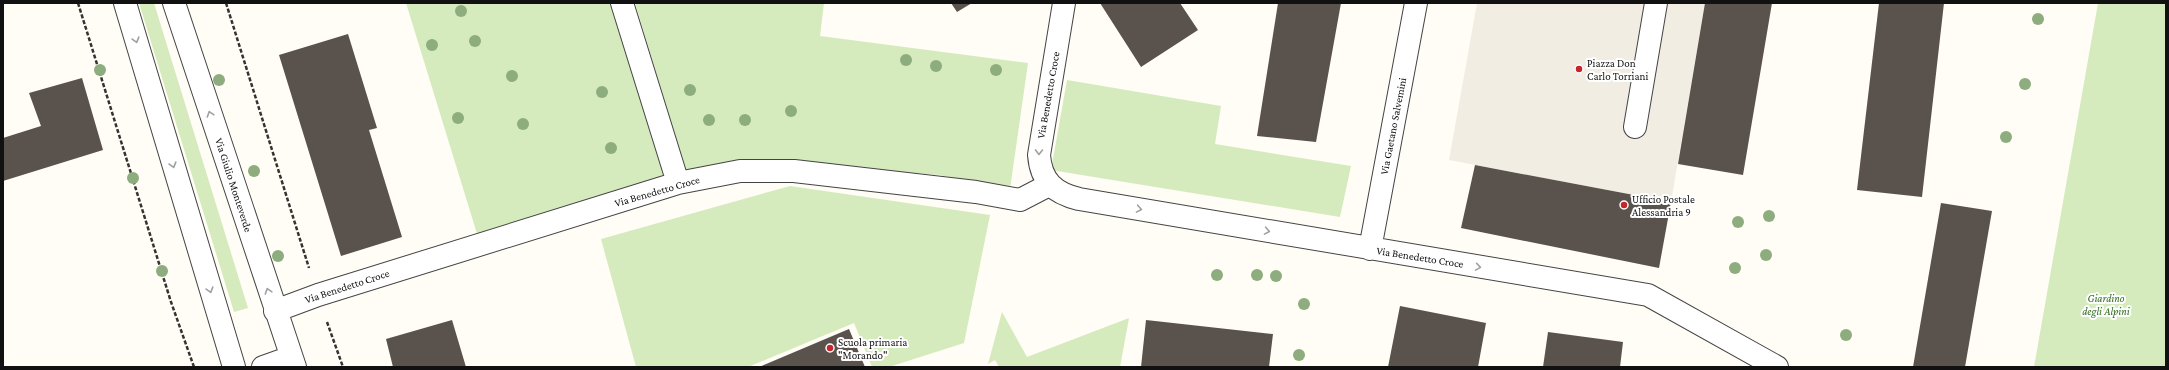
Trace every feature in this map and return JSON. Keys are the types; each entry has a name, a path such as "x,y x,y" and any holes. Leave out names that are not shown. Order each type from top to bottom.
{"street":[{"path":"125,3 234,367"},
{"name":"Via Giulio Monteverde","path":"174,3 293,362"},
{"path":"622,3 678,183"},
{"name":"Via Benedetto Croce","path":"1064,3 1040,143 1040,162 1049,185 1060,193 1079,199 1648,295 1777,367"},
{"name":"Via Gaetano Salvemini","path":"1370,249 1416,3"},
{"path":"1635,127 1656,3"},
{"name":"Via Benedetto Croce","path":"275,311 318,295 678,183 740,170 794,171 976,192 1020,200 1049,185"},
{"path":"263,367 293,362"}],"path":[{"path":"78,3 172,302 194,367"},
{"path":"226,3 318,295 343,367"}],"green space":[{"path":"139,3 154,3 248,308 234,312"},
{"path":"406,3 619,3 673,178 478,237"},
{"path":"635,3 824,3 820,36 1028,63 1010,189 939,175 768,161 687,175"},
{"name":"Giardino degli Alpini","path":"2098,3 2166,3 2166,367 2034,367"},
{"path":"1067,80 1221,106 1215,144 1351,166 1340,217 1051,170"},
{"path":"790,186 990,215 964,343 889,367 872,367 854,323 748,367 636,367 601,239"},
{"path":"1002,312 1027,357 1129,318 1120,367 999,367 995,360 988,364"}],"shaded area":[{"name":"Piazza Don Carlo Torriani","path":"1477,3 1705,3 1671,202 1449,160"}],"building":[{"path":"951,3 972,3 957,12"},
{"path":"1100,3 1180,3 1198,30 1141,67"},
{"path":"1278,3 1341,3 1316,142 1257,136"},
{"path":"1705,3 1772,3 1743,175 1678,164"},
{"path":"1879,3 1944,3 1922,197 1857,190"},
{"path":"348,34 377,128 369,130 402,237 341,256 279,55"},
{"path":"82,78 103,150 3,181 3,138 41,126 29,93"},
{"path":"1475,165 1671,202 1659,268 1461,228"},
{"path":"1941,203 1992,211 1965,367 1913,367"},
{"path":"1400,306 1486,323 1478,367 1388,367"},
{"path":"452,320 466,367 393,367 386,339"},
{"path":"1146,320 1273,334 1269,367 1141,367"},
{"name":"Scuola primaria \"Morando\"","path":"849,329 865,367 759,367"},
{"path":"1548,332 1623,342 1620,367 1543,367"}],"place":[{"name":"Piazza Don Carlo Torriani","path":"1579,69"},
{"name":"Ufficio Postale Alessandria 9","path":"1624,205"},
{"name":"Scuola primaria \"Morando\"","path":"830,348"}]}
